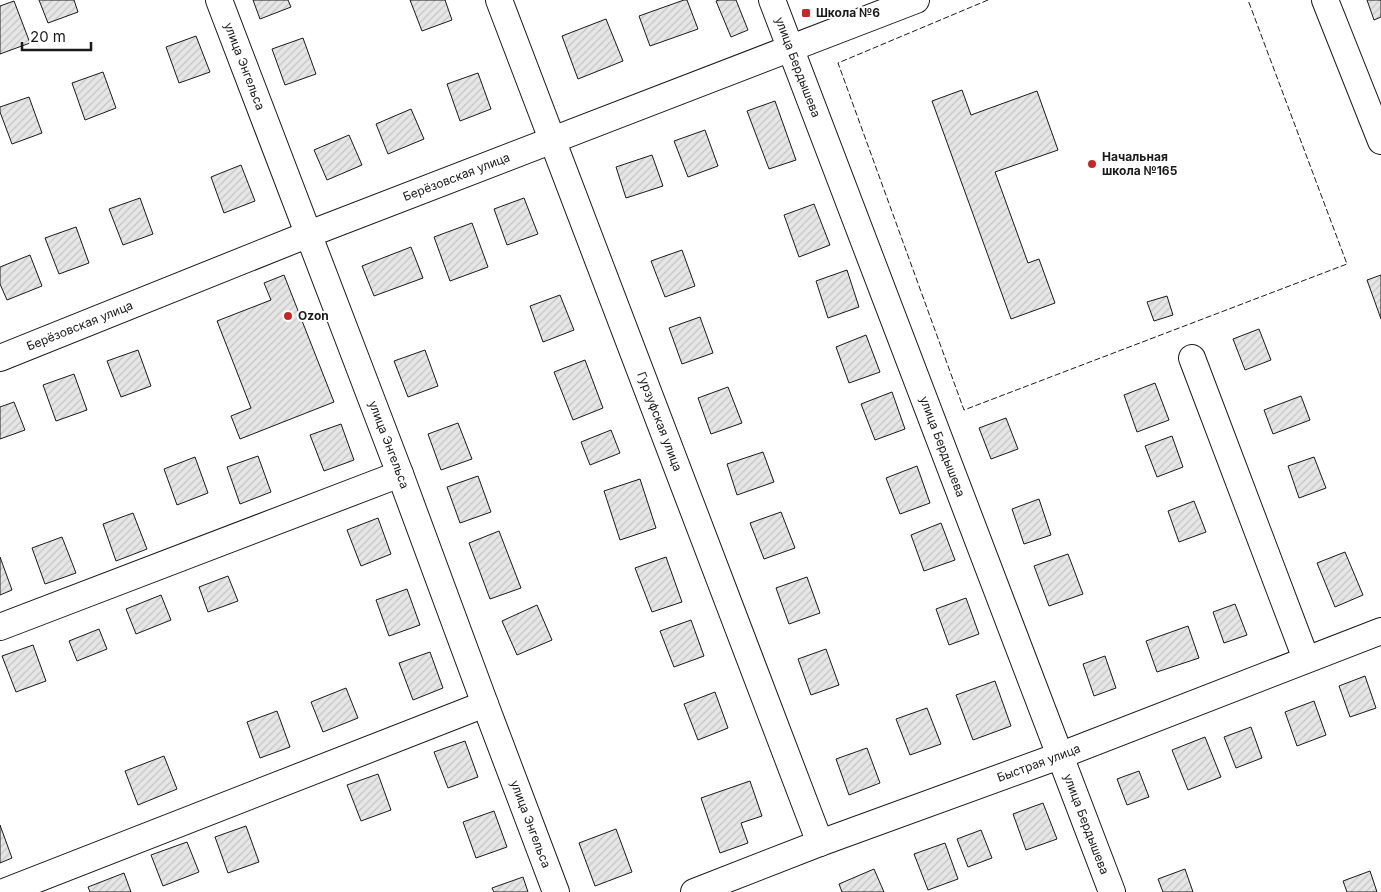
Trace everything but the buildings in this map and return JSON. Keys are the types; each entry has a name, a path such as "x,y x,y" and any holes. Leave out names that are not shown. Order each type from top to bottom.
{"street":[{"name":"улица Энгельса","path":"219,0 400,474 556,892"},
{"name":"Гурзуфская улица","path":"499,0 820,843"},
{"name":"улица Бердышева","path":"772,0 1112,892"},
{"name":"Берёзовская улица","path":"0,358 309,234 916,0"},
{"path":"1325,0 1376,112 1381,141"},
{"path":"1192,358 1306,659"},
{"path":"0,628 400,474"},
{"name":"Быстрая улица","path":"694,892 820,843 1059,756 1381,631"},
{"path":"4,892 485,704"}],"fence":[{"path":"988,0 838,63 964,410 1347,264 1248,0"}],"place":[{"name":"Школа №6","path":"806,13"},
{"name":"Начальная школа №165","path":"1092,164"},
{"name":"Ozon","path":"288,316"}]}
